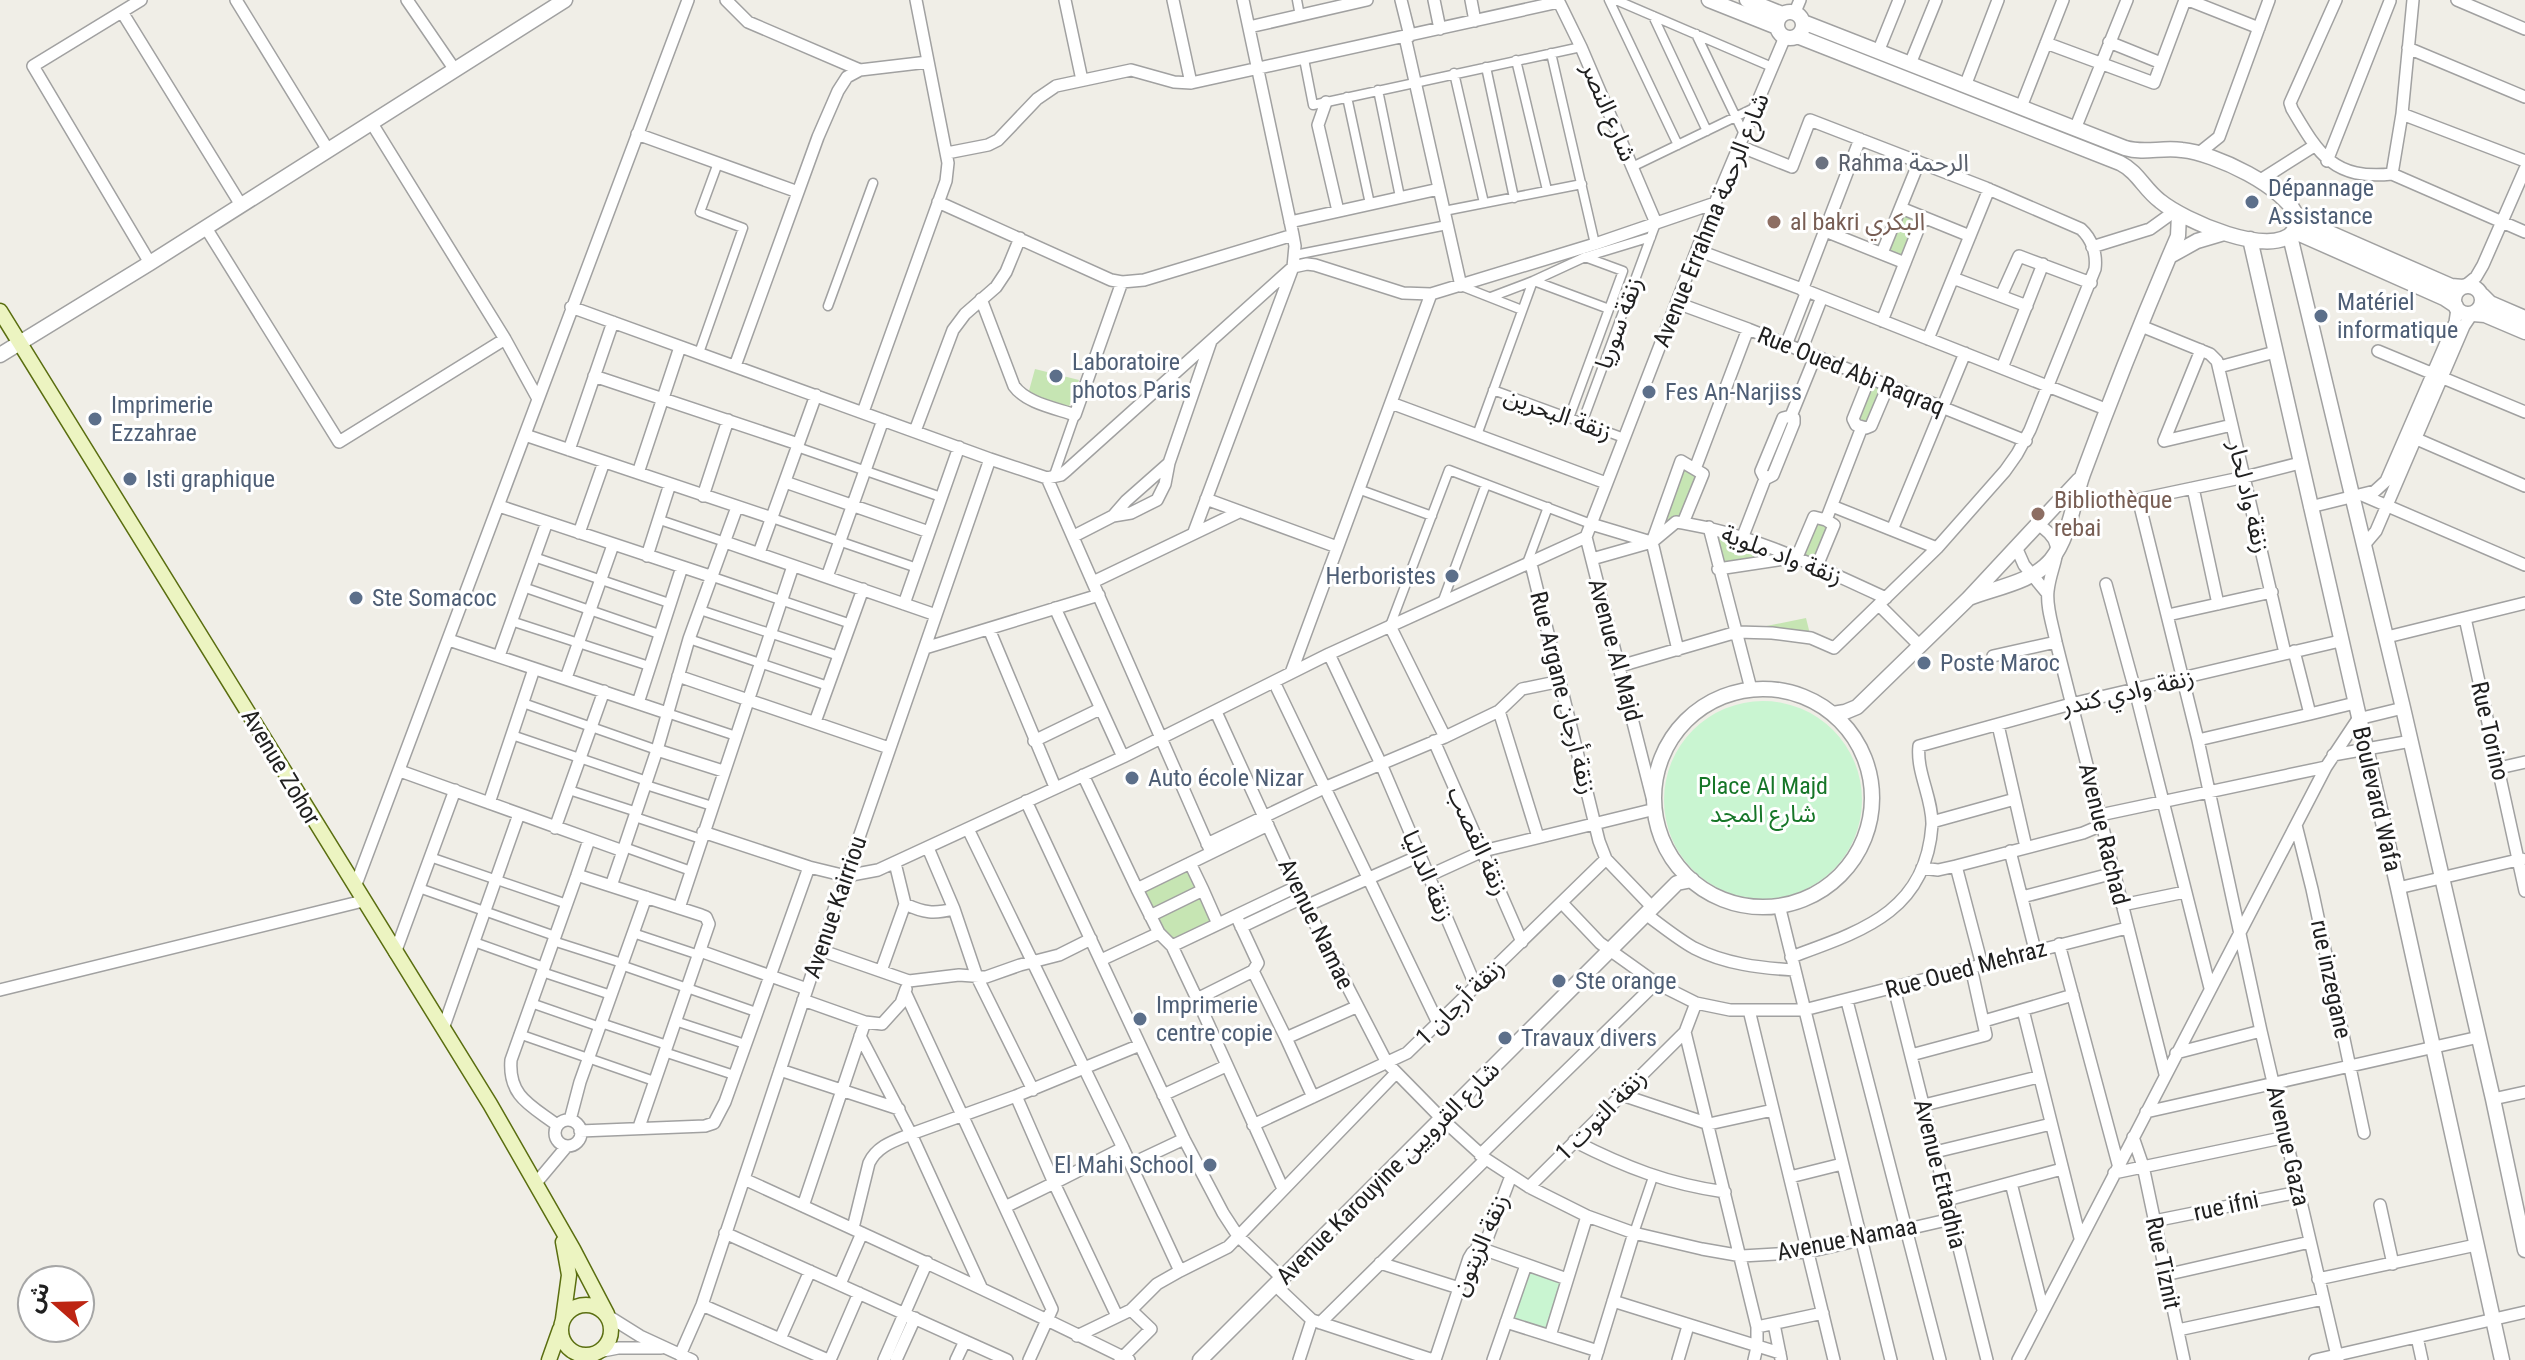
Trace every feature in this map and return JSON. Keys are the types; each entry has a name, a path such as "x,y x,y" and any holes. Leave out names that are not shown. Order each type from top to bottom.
{"main road":[{"name":"Avenue Zohor","path":"0,311 490,1104 607,1315"},
{"name":"Avenue Zohor","path":"549,1360 562,1322 569,1275 559,1226"},
{"path":"584,1304 599,1307 607,1315 611,1333 607,1344 590,1356 576,1353 568,1347 561,1334 562,1322 569,1310 584,1304"}],"street":[{"path":"141,0 33,66 150,263"},
{"path":"236,0 328,150"},
{"path":"407,0 455,70"},
{"path":"0,355 565,0"},
{"path":"355,887 688,0"},
{"path":"726,0 748,22 860,70"},
{"path":"863,412 946,181 947,153 916,0"},
{"path":"1065,0 1082,80"},
{"path":"1173,0 1191,83"},
{"path":"1194,532 1294,261 1293,235 1243,0"},
{"path":"1297,0 1300,16"},
{"path":"1249,27 1300,16 1338,3 1367,0"},
{"path":"1401,0 1461,286"},
{"path":"1434,0 1440,29"},
{"path":"1471,0 1475,21"},
{"path":"1609,0 1678,145"},
{"path":"1616,0 1772,67"},
{"path":"1709,0 1791,21 2125,148 2147,153 2168,149 2199,153 2225,162 2259,181 2285,201 2296,213 2294,229"},
{"path":"1747,0 2120,163 2136,173 2148,192 2177,213 2224,233 2272,242 2294,229"},
{"path":"1878,52 1899,0"},
{"path":"1910,64 1936,0"},
{"path":"1965,86 1998,0"},
{"path":"2021,107 2063,0"},
{"path":"2075,129 2127,0"},
{"path":"2046,43 2154,83 2187,0 2259,28"},
{"path":"2199,153 2219,137 2269,0"},
{"path":"2336,0 2290,103 2314,146 2327,161 2351,173 2392,174 2525,232"},
{"path":"2327,161 2389,0 2412,6 2402,114 2392,174"},
{"path":"2457,0 2525,29"},
{"path":"947,153 998,140 1047,90 1056,86 1131,70 1174,82 1191,83 1475,21 1516,6 1561,1"},
{"name":"شارع النصر","path":"1561,1 1656,223"},
{"path":"122,12 241,205"},
{"path":"1653,16 1707,131"},
{"name":"Avenue Errahma شارع الرحمة","path":"1586,537 1715,203 1791,21"},
{"path":"1620,666 1737,632 1811,638 1834,648 1937,548 2005,471 2026,441 2096,265 2090,239 2081,229 1989,189 1810,120 1792,167 1742,140 1735,117 1695,34"},
{"path":"2109,42 2161,63"},
{"path":"1304,59 1313,105 1581,47"},
{"path":"2408,48 2525,97"},
{"path":"1551,53 1595,244"},
{"path":"1516,60 1547,190"},
{"path":"735,366 838,91 847,77 860,70 928,62"},
{"path":"1486,67 1514,198"},
{"path":"1454,73 1484,203"},
{"path":"1378,90 1400,197"},
{"path":"1347,97 1370,204"},
{"path":"1326,102 1318,125 1338,211"},
{"path":"1632,167 1756,107"},
{"path":"2402,114 2525,161"},
{"path":"371,122 505,339 538,399"},
{"path":"637,134 798,192"},
{"path":"2219,137 2225,162"},
{"path":"1786,345 1860,139"},
{"path":"2259,181 2314,146"},
{"path":"2136,173 2139,161 2147,153"},
{"path":"1882,253 1919,162"},
{"path":"699,353 743,228 700,212 718,163"},
{"path":"2464,311 2455,295 2476,277 2483,265 2525,169"},
{"path":"828,306 873,183"},
{"path":"1444,211 1582,184"},
{"path":"1290,222 1439,189"},
{"path":"1928,339 1989,189"},
{"path":"938,202 1111,280 1122,282 1144,280 1293,235"},
{"path":"1294,261 1403,293 1431,294 1595,244 1715,203"},
{"path":"1901,208 1970,236"},
{"path":"2092,247 2150,229 2177,213"},
{"path":"1969,598 2033,574 2058,549 2082,477 2178,236 2177,213"},
{"path":"1882,321 1923,217"},
{"name":"زنقة سوريا","path":"1582,423 1656,223"},
{"path":"571,307 1050,478 1067,470 1211,341 1294,261 1447,225"},
{"path":"206,228 339,442 505,339"},
{"path":"2294,229 2451,286 2474,287 2490,303 2525,318"},
{"path":"2294,229 2444,298 2464,311 2485,315 2525,332"},
{"name":"Boulevard Wafa","path":"2294,229 2357,496 2365,544 2525,1250"},
{"path":"1825,231 1905,263"},
{"path":"2169,256 2197,241 2224,233"},
{"path":"1491,297 1585,257 1651,237"},
{"path":"915,431 953,330 965,314 996,287 1020,238"},
{"name":"Boulevard Wafa","path":"2250,239 2502,1360"},
{"path":"1697,250 2108,410"},
{"path":"2001,296 2017,256 2091,283"},
{"name":"زنقة سوريا","path":"1569,418 1623,271 1585,257"},
{"path":"2002,368 2043,264"},
{"path":"2365,544 2376,531 2387,505 2455,322 2464,311 2481,306 2483,265"},
{"path":"1953,278 2027,306"},
{"path":"1533,281 1609,309"},
{"path":"1477,435 1533,281"},
{"path":"1122,282 1050,478 1209,848"},
{"path":"1461,286 1522,310"},
{"path":"1291,673 1431,294"},
{"path":"1801,351 1822,297"},
{"path":"981,299 1019,393 1075,415"},
{"name":"Rue Oued Abi Raqraq","path":"1677,303 2026,441"},
{"path":"569,450 613,322"},
{"path":"2141,326 2201,350 2214,357 2219,367 2275,352"},
{"path":"1695,469 1748,329"},
{"path":"1074,536 1113,516 1131,513 1157,500 1165,484 1169,463 1211,341"},
{"path":"638,473 680,347"},
{"path":"2201,350 2164,441 2232,425"},
{"path":"2378,351 2525,412"},
{"path":"1892,530 1965,353"},
{"path":"1743,536 1765,479 1761,471 1783,418 1791,416 1815,357"},
{"name":"زنقة واد لحار","path":"2219,367 2272,592 2310,714"},
{"path":"594,376 728,420 941,497"},
{"path":"1869,379 1853,419 1862,427 1871,426 1888,386"},
{"name":"زنقة البحرين","path":"1493,390 1624,438"},
{"path":"759,553 816,395"},
{"path":"1391,403 1606,483"},
{"path":"703,496 728,420"},
{"path":"827,577 883,420"},
{"path":"1826,520 1862,427"},
{"path":"525,435 917,568"},
{"path":"2310,507 2375,491 2386,481 2411,437"},
{"path":"2411,437 2525,486"},
{"path":"904,604 959,447"},
{"name":"Avenue Kairriou","path":"686,1357 820,950 990,459"},
{"path":"579,533 604,462"},
{"path":"1592,559 1652,542 1679,523 1703,474 1681,462 1652,542 1678,650"},
{"path":"1113,516 1169,463"},
{"path":"2218,604 2193,488 2300,463"},
{"path":"1390,626 1449,470 1591,524 1652,542"},
{"path":"1833,714 1857,707 1969,598 2082,477"},
{"path":"785,482 929,532"},
{"path":"647,556 670,484"},
{"path":"1442,603 1486,484"},
{"name":"Avenue Gaza","path":"2193,488 2139,500 2198,740 2337,1358"},
{"path":"1358,489 1432,516"},
{"path":"2357,496 2387,505 2525,565"},
{"path":"1206,499 1337,547"},
{"path":"499,506 851,624"},
{"path":"1832,506 1937,548"},
{"path":"611,886 647,783 689,639 737,507"},
{"path":"1528,565 1548,507"},
{"path":"1093,582 1239,512"},
{"path":"1718,569 1797,557 1814,517 1834,525 1817,566"},
{"path":"660,520 936,615"},
{"path":"499,656 547,522"},
{"name":"زنقة واد ملوية","path":"1679,523 1743,536 1817,566 1883,602"},
{"path":"2037,524 2052,534 2058,549"},
{"path":"1709,527 1751,689"},
{"path":"569,790 809,867 846,876 878,870 1123,757 1329,654 1586,537"},
{"name":"Avenue Al Majd","path":"1586,537 1645,764 1651,810"},
{"path":"566,678 613,545"},
{"name":"Avenue Rachad","path":"2016,547 2047,593"},
{"name":"Avenue Rachad","path":"2058,549 2047,593 2056,642 2165,1074"},
{"path":"534,557 669,603"},
{"name":"Rue Argane زنقة أرجان","path":"1528,565 1561,681 1594,823"},
{"path":"679,908 793,566"},
{"path":"638,703 682,567"},
{"path":"2106,584 2210,988"},
{"path":"523,587 659,634"},
{"path":"815,722 863,589"},
{"path":"2168,615 2272,592"},
{"path":"925,648 1099,595"},
{"path":"1883,602 1920,646"},
{"path":"2387,637 2525,603"},
{"path":"1055,608 1123,757"},
{"path":"700,610 839,656"},
{"name":"Rue Torino","path":"2465,618 2522,859 2525,891"},
{"path":"511,621 649,666"},
{"name":"زنقة القصب","path":"1390,626 1440,739 1522,942"},
{"path":"989,629 1055,787"},
{"path":"689,639 828,686"},
{"path":"449,640 736,736"},
{"name":"زنقة وادي كندر","path":"1932,822 1918,747 2071,704 2340,641"},
{"path":"1993,656 2056,642"},
{"name":"زنقة الداليا","path":"1329,654 1381,764 1476,987"},
{"path":"489,803 534,669"},
{"path":"678,676 889,748"},
{"path":"1137,889 1324,788 1499,711 1522,689 1561,681"},
{"path":"1274,682 1438,1023"},
{"path":"1751,689 1775,689 1796,694 1816,702 1833,714 1848,729 1866,760 1871,785 1870,817 1863,841 1849,865 1828,885 1806,898 1779,905 1736,903 1685,882 1651,810 1660,766 1667,747 1680,728 1716,700 1751,689"},
{"path":"555,828 604,691"},
{"path":"523,703 723,771"},
{"path":"2198,740 2355,703"},
{"path":"1848,729 1857,707"},
{"path":"2018,1360 2333,755 2358,719 2403,708"},
{"path":"1034,741 1100,709"},
{"path":"1499,711 1538,837"},
{"name":"Avenue Namae","path":"1216,712 1301,897 1387,1063 1442,1119"},
{"path":"1998,725 2026,847"},
{"path":"512,735 712,806"},
{"path":"2333,755 2411,741"},
{"path":"2499,768 2525,762"},
{"path":"1922,868 1938,870 2083,833 2101,820 2163,801 2326,767"},
{"path":"400,771 589,840 691,871"},
{"path":"1083,775 1150,916 1159,933 1172,946 1283,1189"},
{"path":"395,953 455,790"},
{"path":"1594,823 1606,859 1650,912 1693,947 1732,962 1761,968 1793,963 1889,912 1908,896 1922,868 1932,822 2015,799"},
{"path":"1026,801 1184,1139 1238,1236 1316,1322 1434,1360"},
{"path":"1428,876 1483,851 1651,810"},
{"path":"443,1029 519,814"},
{"name":"rue inzegane","path":"2296,825 2364,1133"},
{"path":"968,829 1180,1271"},
{"path":"557,1125 517,1095 510,1073 511,1060 589,840"},
{"path":"928,848 954,909 977,977 1033,1090"},
{"path":"2010,851 2035,950"},
{"path":"1172,946 1218,924 1239,921 1301,897 1369,878 1419,856"},
{"path":"430,857 567,904"},
{"name":"زنقة أرجان 1","path":"1253,1125 1407,1053 1606,859"},
{"path":"2398,888 2522,859"},
{"path":"881,971 905,904 895,863"},
{"path":"1190,863 1218,924"},
{"path":"1911,1055 1986,1035 1956,866"},
{"path":"580,1131 705,1126 714,1123 720,1116 809,867"},
{"path":"2022,897 2114,873"},
{"path":"577,875 709,920 639,1127"},
{"name":"Avenue Karouyine شارع القرويين","path":"1200,1360 1650,912 1685,882"},
{"path":"419,888 756,1012"},
{"path":"1150,916 1203,890"},
{"path":"2122,905 2185,892"},
{"path":"570,1120 646,897"},
{"path":"0,990 363,901"},
{"name":"Rue Oued Mehraz","path":"1562,903 1611,951 1656,983 1696,1003 1749,1010 1804,1010 1847,1001 2127,928"},
{"path":"905,904 927,913 937,914 954,909"},
{"path":"1779,905 1891,1360"},
{"path":"1197,999 1253,971 1258,963 1239,921"},
{"path":"633,933 769,975 865,1022 882,1024 894,1012 907,987 959,975 995,975 1059,955 1091,939"},
{"path":"1101,960 1159,933"},
{"path":"474,942 611,995"},
{"path":"2059,944 2116,1168"},
{"path":"820,950 881,971 907,987 1052,1309 1029,1360"},
{"path":"1253,971 1313,1097"},
{"path":"1299,1360 1316,1322 1380,1263 1656,983"},
{"name":"Avenue Ettadhia","path":"1894,988 1987,1360"},
{"path":"1984,1021 2073,995"},
{"path":"1847,1001 1940,1360"},
{"path":"531,1003 666,1048 734,1075"},
{"name":"زنقة التوت 1","path":"1529,1187 1685,1032 1696,1003"},
{"path":"1286,1038 1356,1007"},
{"path":"1749,1010 1834,1360"},
{"path":"2023,1010 2080,1238"},
{"path":"675,1021 745,1044"},
{"path":"803,1206 865,1022"},
{"path":"2176,1053 2261,1031"},
{"path":"1685,1032 1757,1327 1754,1360"},
{"path":"519,1034 654,1081"},
{"path":"860,1036 899,1109 981,1287"},
{"path":"2146,1112 2479,1037"},
{"path":"840,1284 858,1231 869,1163 881,1147 1033,1090 1140,1045"},
{"path":"1163,1095 1226,1066"},
{"path":"780,1070 899,1109"},
{"path":"1077,1336 1131,1310 1157,1284 1228,1247 1396,1073"},
{"path":"1924,1105 2038,1077"},
{"path":"2493,1099 2525,1092"},
{"path":"1622,1095 1709,1124 1773,1110"},
{"path":"1016,1096 1117,1316"},
{"name":"Avenue Namaa","path":"1442,1119 1483,1157 1529,1187 1587,1216 1634,1233 1702,1249 1742,1256 1808,1252 1951,1219"},
{"path":"536,1183 567,1146 579,1140 579,1126 570,1120 557,1125"},
{"path":"1935,1152 2051,1124"},
{"path":"557,1125 556,1138 567,1146"},
{"name":"Rue Tiznit","path":"2133,1137 2143,1166 2184,1360"},
{"path":"2116,1168 2143,1166 2286,1137"},
{"path":"1131,1164 1184,1139"},
{"path":"1574,1141 1653,1177 1689,1187 1725,1192"},
{"path":"1005,1207 1123,1148"},
{"path":"1790,1177 1842,1164"},
{"name":"Avenue Namaa","path":"1947,1200 2062,1169"},
{"name":"زنقة الزيتون","path":"1434,1360 1469,1258 1487,1239 1511,1176"},
{"path":"1506,1322 1550,1336 1596,1356 1653,1177"},
{"path":"744,1179 981,1287 1124,1359 1151,1329 1131,1310"},
{"path":"2011,1183 2043,1310"},
{"name":"rue ifni","path":"2154,1221 2299,1192"},
{"path":"2380,1205 2393,1264"},
{"path":"1550,1336 1587,1216"},
{"path":"725,1233 1007,1360"},
{"path":"2165,1275 2310,1242"},
{"path":"2318,1279 2476,1245"},
{"path":"1477,1247 1567,1279"},
{"path":"896,1360 927,1262"},
{"path":"1380,1263 1459,1288"},
{"path":"1493,1360 1526,1265"},
{"path":"780,1339 810,1271"},
{"path":"702,1305 829,1360 859,1293"},
{"path":"2178,1330 2323,1299"},
{"path":"1613,1301 1781,1356"},
{"path":"2315,1360 2337,1358 2525,1312"},
{"path":"1757,1327 1823,1313"},
{"path":"607,1315 686,1357"},
{"path":"884,1360 910,1316"},
{"path":"1774,1324 1781,1356"},
{"path":"1678,1360 1688,1326"},
{"path":"2417,1337 2422,1360"},
{"path":"956,1360 965,1341"},
{"path":"590,1356 618,1348 665,1348"}],"green space":[{"path":"1901,208 1923,217 1905,263 1882,253"},
{"path":"1035,369 1079,380 1067,412 1027,398"},
{"path":"1869,379 1888,386 1871,426 1854,423"},
{"path":"1682,462 1701,475 1680,521 1652,542"},
{"path":"1818,517 1833,523 1817,566 1797,557 1720,566 1709,527 1796,557"},
{"path":"1806,618 1811,638 1737,632"},
{"name":"Place Al Majd شارع المجد","path":"1763,701 1782,702 1801,708 1833,730 1855,762 1861,781 1861,819 1855,838 1833,870 1801,892 1782,898 1763,899 1744,898 1725,892 1693,870 1671,838 1665,819 1664,800 1665,781 1671,762 1693,730 1725,708 1744,702"},
{"path":"1190,863 1218,924 1172,946 1137,889"},
{"path":"1527,1266 1567,1280 1550,1333 1508,1319"}],"place":[{"name":"Rahma الرحمة","path":"1822,163"},
{"name":"Dépannage Assistance","path":"2252,202"},
{"name":"al bakri البكري","path":"1774,222"},
{"name":"Matériel informatique","path":"2321,316"},
{"name":"Laboratoire photos Paris","path":"1056,376"},
{"name":"Fes An-Narjiss","path":"1649,392"},
{"name":"Imprimerie Ezzahrae","path":"95,419"},
{"name":"Isti graphique","path":"130,479"},
{"name":"Bibliothèque rebai","path":"2038,514"},
{"name":"Herboristes","path":"1452,576"},
{"name":"Ste Somacoc","path":"356,598"},
{"name":"Poste Maroc","path":"1924,663"},
{"name":"Auto école Nizar","path":"1132,778"},
{"name":"Ste orange","path":"1559,981"},
{"name":"Imprimerie centre copie","path":"1140,1019"},
{"name":"Travaux divers","path":"1505,1038"},
{"name":"El Mahi School","path":"1210,1165"}]}
